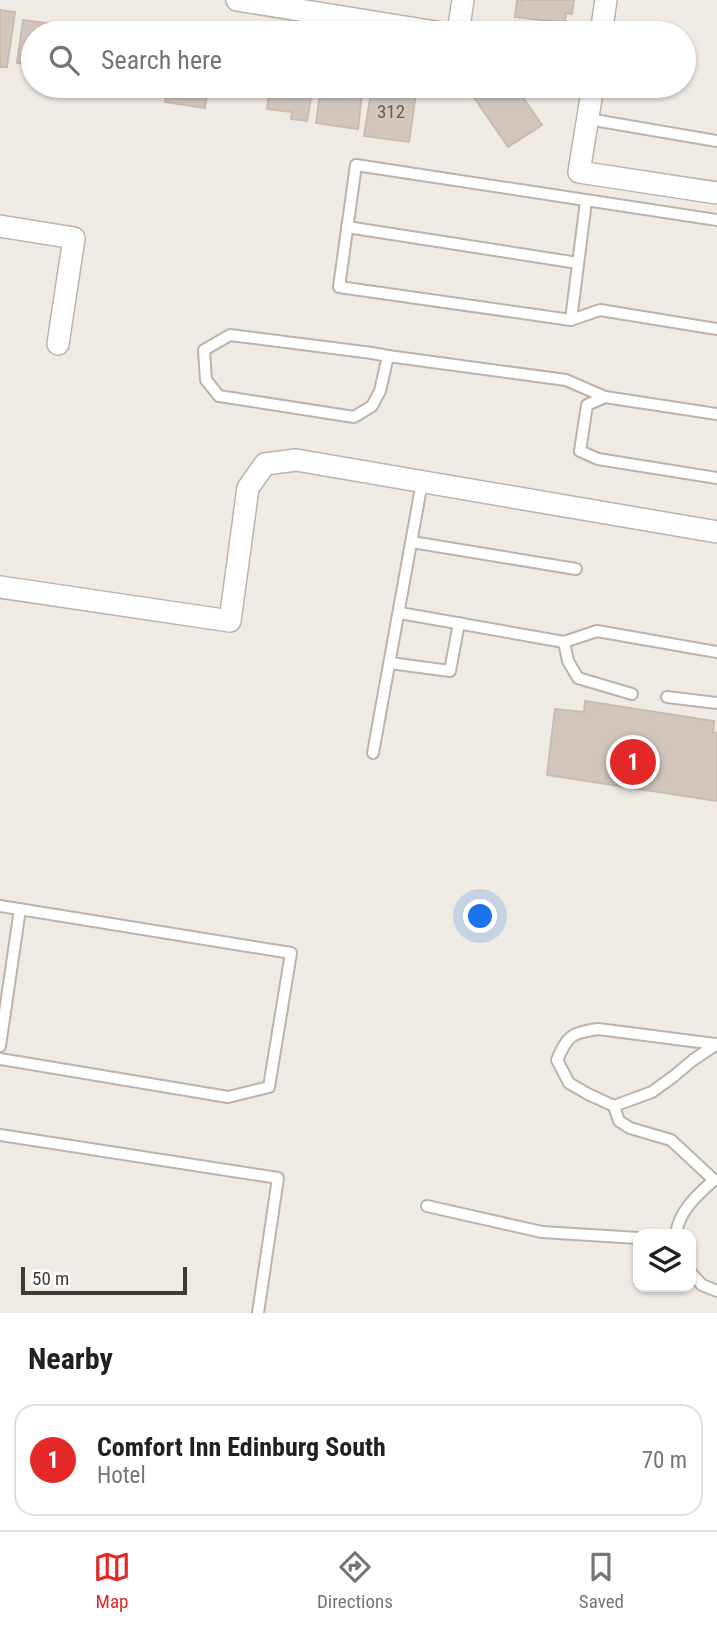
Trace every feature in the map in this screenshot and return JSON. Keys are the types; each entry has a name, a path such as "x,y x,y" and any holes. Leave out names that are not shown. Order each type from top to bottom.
{"street":[{"path":"237,0 367,21"},
{"path":"460,21 463,0"},
{"path":"603,21 606,0"},
{"path":"591,98 579,172 717,193"},
{"path":"0,226 74,238 58,344"},
{"path":"0,587 230,621 248,488 265,464 296,460 717,532"}],"lane":[{"path":"588,119 717,141"},
{"path":"717,220 356,165 340,287 571,320 600,310 717,330"},
{"path":"571,320 586,201"},
{"path":"347,227 578,263"},
{"path":"388,356 380,391 372,406 354,417 219,396 206,380 204,350 230,335 388,356 566,380 605,397 717,414"},
{"path":"605,397 587,405 580,451 598,459 717,478"},
{"path":"373,753 422,482"},
{"path":"412,542 576,569"},
{"path":"400,613 564,642 597,631 717,652"},
{"path":"390,663 450,671 459,624"},
{"path":"564,642 568,661 578,678 632,694"},
{"path":"667,697 717,703"},
{"path":"0,906 290,953 269,1087 228,1097 0,1059"},
{"path":"0,1046 20,909"},
{"path":"598,1029 716,1044 652,1092 614,1106 569,1083 557,1060 565,1042 579,1032 598,1029"},
{"path":"614,1106 619,1121 630,1128 671,1140 716,1180 698,1194 678,1221 677,1229"},
{"path":"0,1135 278,1178 258,1313"},
{"path":"427,1206 542,1232 633,1238"},
{"path":"696,1278 702,1285 717,1291"}],"building":[{"path":"574,0 572,14 566,13 565,21 515,17 517,1"},
{"path":"0,10 15,12 7,67 0,67"},
{"path":"21,34 21,64 17,63"},
{"path":"166,98 206,98 205,108 165,102"},
{"path":"268,98 311,98 307,121 291,119 292,112 267,109"},
{"path":"319,98 362,98 358,129 316,123"},
{"path":"370,98 415,98 409,142 364,136"},
{"path":"474,98 523,98 542,125 508,147"},
{"path":"585,701 714,721 713,732 717,733 717,801 547,775 555,709 584,712"}],"place":[{"name":"Comfort Inn Edinburg South","path":"633,762"}]}
